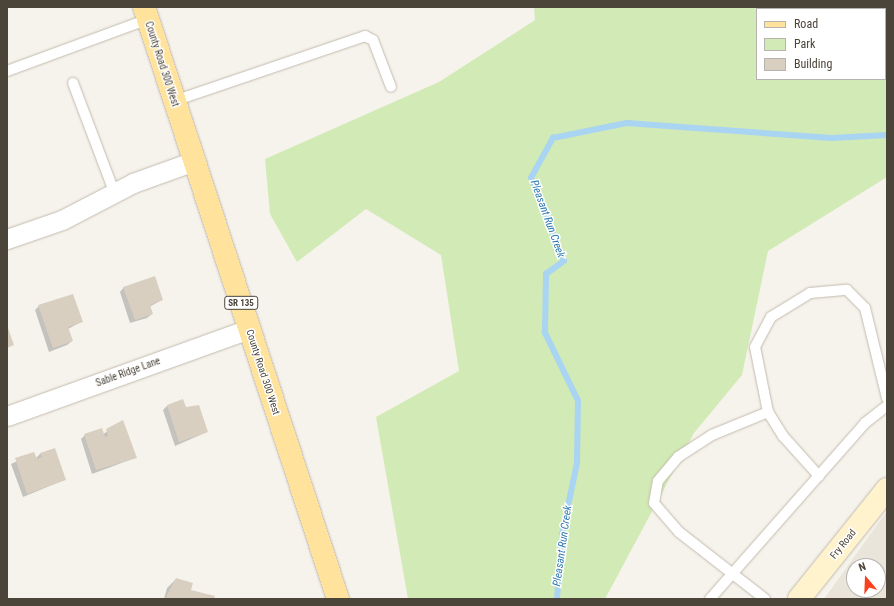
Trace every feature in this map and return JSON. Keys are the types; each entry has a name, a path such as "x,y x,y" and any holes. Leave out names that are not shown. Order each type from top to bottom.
{"main road":[{"name":"County Road 300 West","path":"146,13 338,599"}],"street":[{"path":"7,239 62,220 115,194 194,161"},
{"name":"Sable Ridge Lane","path":"7,416 249,329"},
{"name":"Fry Road","path":"799,599 887,489"}],"lane":[{"path":"7,71 146,13"},
{"path":"174,101 366,36 373,40 391,87"},
{"path":"74,82 115,194"},
{"path":"819,476 783,436 768,412 755,347 771,317 810,293 847,290 865,308 887,398"},
{"path":"710,599 865,423 887,406"},
{"path":"765,599 731,575 679,532 654,503 658,480 678,457 712,435 768,412"}],"shaded area":[{"path":"887,511 887,599 824,599 846,568 846,598 886,598 886,558 853,558"}],"green space":[{"path":"534,7 887,7 887,177 768,251 742,375 694,433 605,599 408,599 376,417 459,371 441,255 366,209 297,262 270,214 265,159 439,82 535,20"}],"building":[{"path":"155,276 163,300 150,305 153,314 135,320 123,287"},
{"path":"73,294 83,322 68,327 73,341 53,348 38,305"},
{"path":"7,325 14,345 7,348"},
{"path":"183,399 186,407 199,405 208,432 179,442 167,405"},
{"path":"123,420 137,458 96,470 84,434 102,428 105,437 108,436 106,429"},
{"path":"55,448 66,480 27,494 15,458 34,452 37,459 42,457 40,453"},
{"path":"176,578 193,583 191,590 215,596 214,599 165,599"}],"waterway":[{"name":"Pleasant Run Creek","path":"557,599 562,535 577,463 578,401 545,333 546,274 564,261 531,178 553,138 627,123 831,138 887,135"}]}
